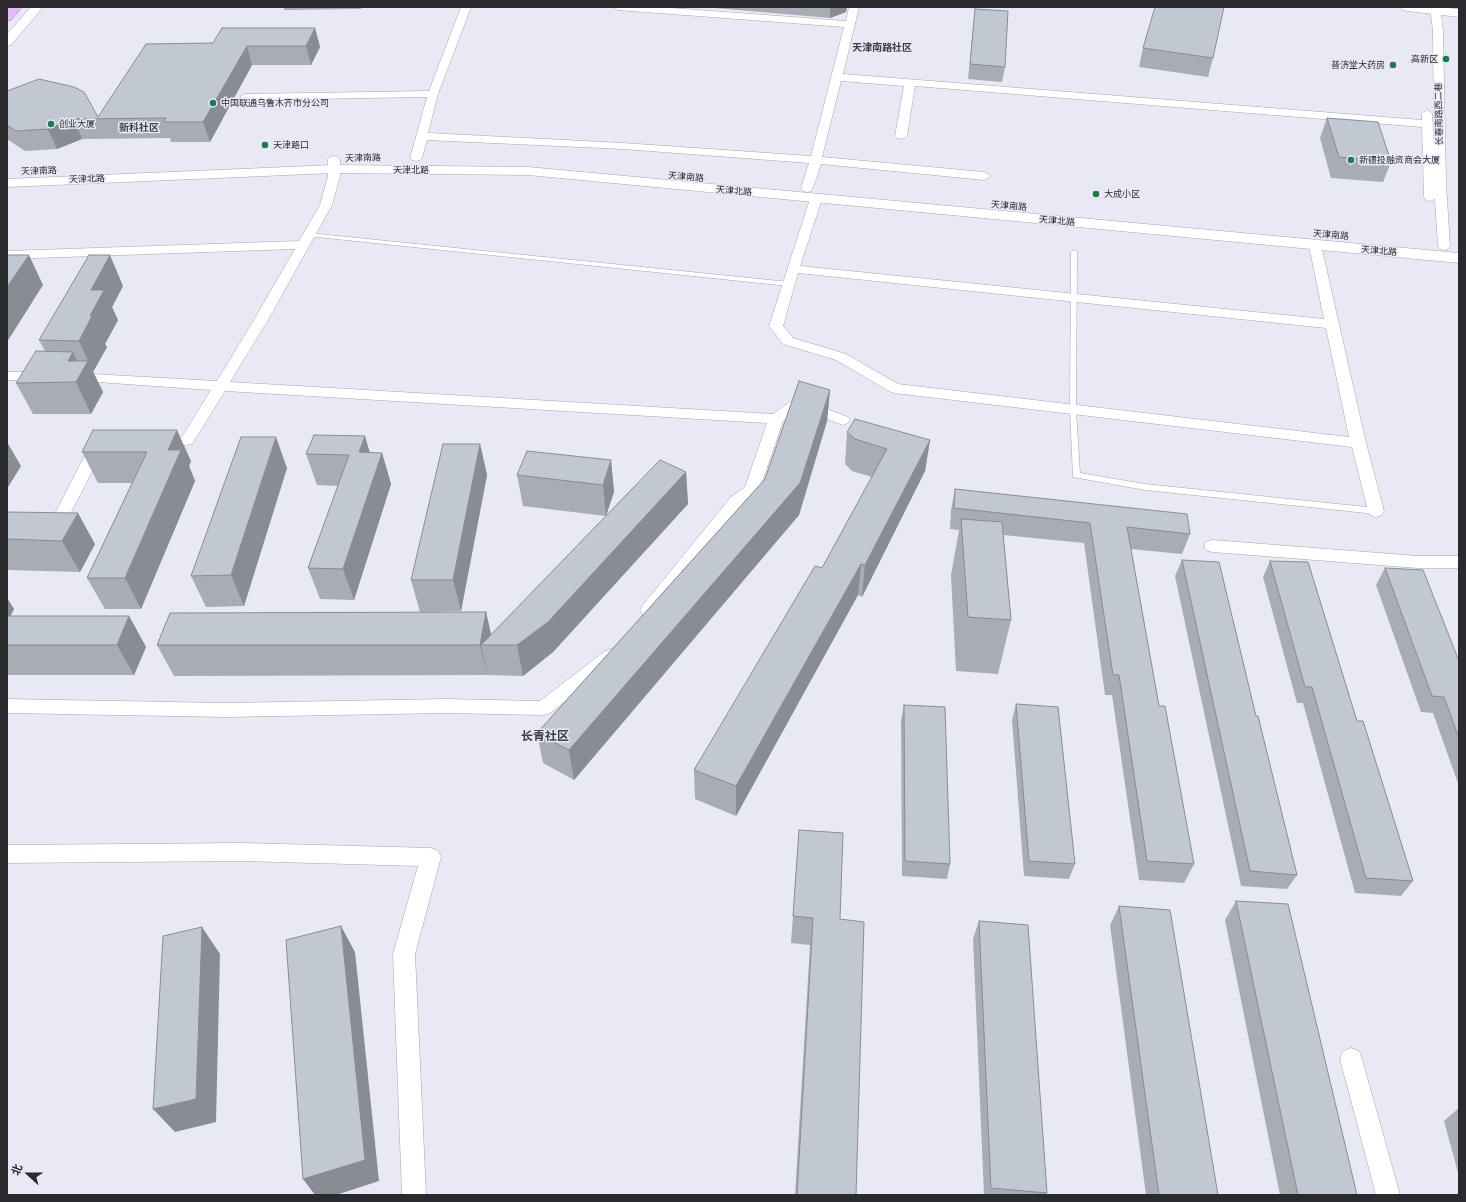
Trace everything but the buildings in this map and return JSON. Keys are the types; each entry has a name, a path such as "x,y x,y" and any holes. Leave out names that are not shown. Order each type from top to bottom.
{"main road":[{"path":"7,17 16,7"}],"street":[{"path":"7,42 37,7"},
{"path":"416,158 433,94 466,7"},
{"path":"618,7 850,24"},
{"path":"854,7 816,160 811,194 793,269 776,326 788,341 841,357 894,388 1358,443"},
{"path":"1407,7 1429,11 1459,13"},
{"name":"长春南路西二巷","path":"1429,11 1438,31 1440,177 1439,245"},
{"path":"836,77 1427,124"},
{"path":"901,136 910,84"},
{"path":"245,97 433,94"},
{"name":"长春南路西二巷","path":"1427,99 1428,167 1439,245"},
{"path":"421,136 623,146 816,160 984,176"},
{"name":"天津南路","path":"7,173 334,164 416,158 536,164 811,194"},
{"path":"149,445 187,441 261,320 326,205 334,176 334,164"},
{"name":"天津北路","path":"7,183 334,164 528,171 811,194 1259,234 1315,245 1459,258"},
{"name":"天津南路","path":"1259,234 1459,247"},
{"path":"7,255 306,240"},
{"path":"1315,245 1358,443 1376,511"},
{"path":"793,269 1331,324"},
{"path":"7,376 81,377 776,419"},
{"path":"637,625 737,501 752,490 776,419 797,403 843,420"},
{"path":"7,532 55,528 96,452 118,449"},
{"path":"1212,546 1418,562 1459,562"},
{"path":"7,706 225,710 446,706 544,708 611,656 622,644"},
{"path":"7,854 243,852 431,857 404,954 414,1195"},
{"path":"1351,1059 1388,1195"}],"lane":[{"path":"306,240 789,284"},
{"path":"1074,252 1073,410 1076,475 1145,487 1376,511"}],"place":[{"name":"高新区","path":"1446,59"},
{"name":"普济堂大药房","path":"1393,65"},
{"name":"中国联通乌鲁木齐市分公司","path":"213,103"},
{"name":"创业大厦","path":"51,124"},
{"name":"天津路口","path":"265,145"},
{"name":"新疆投融资商会大厦","path":"1351,160"},
{"name":"大成小区","path":"1096,194"}],"district":[{"name":"天津南路社区","path":"882,48"},
{"name":"新科社区","path":"139,128"},
{"name":"长青社区","path":"545,736"}]}
